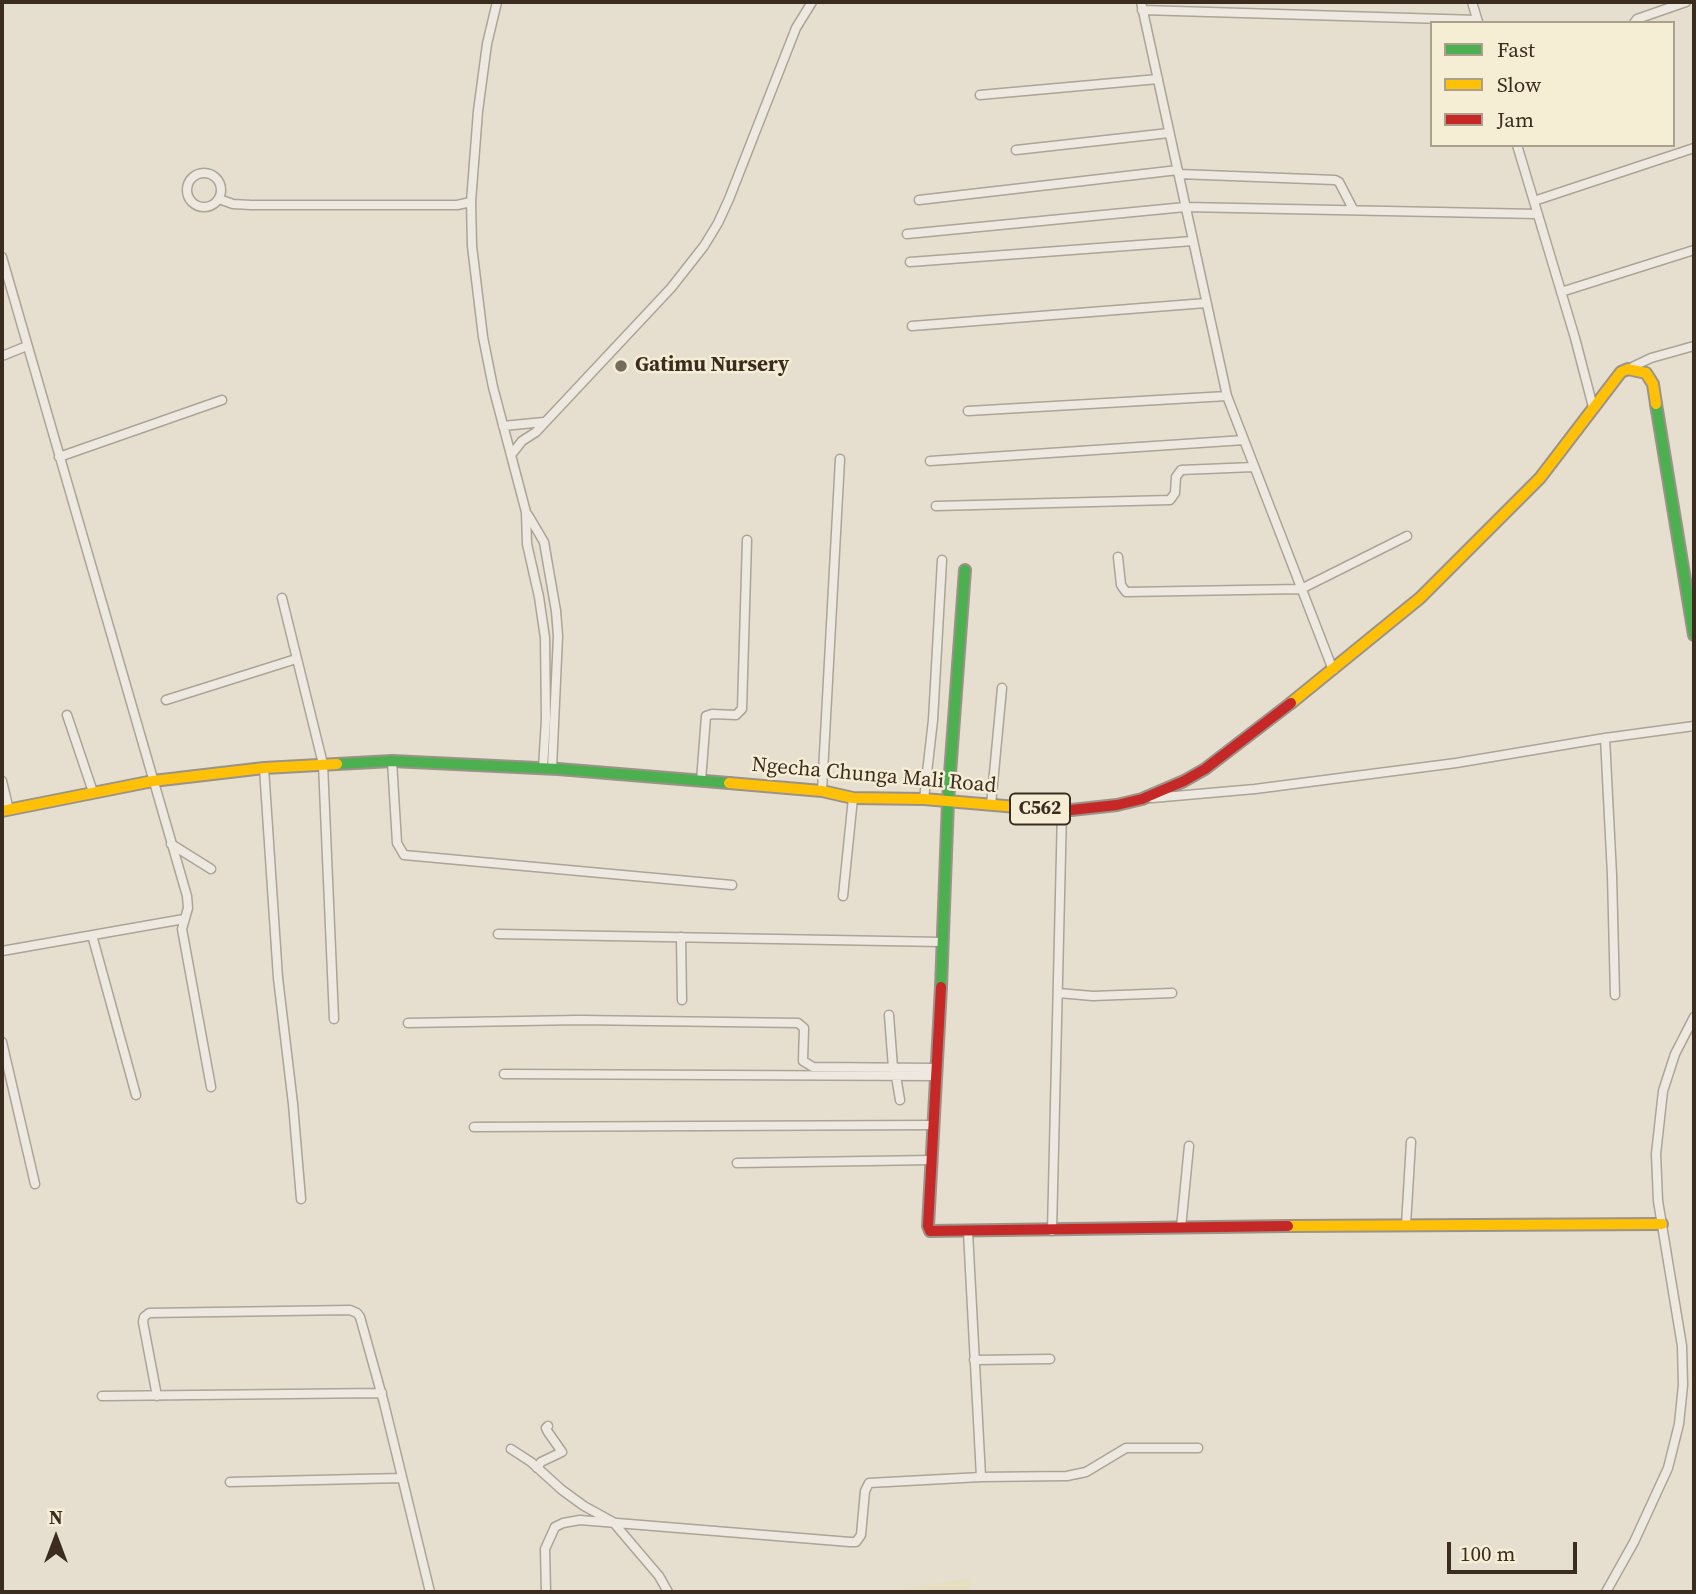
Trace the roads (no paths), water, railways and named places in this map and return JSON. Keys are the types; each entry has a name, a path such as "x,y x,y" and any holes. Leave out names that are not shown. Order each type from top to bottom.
{"main road":[{"name":"Ngecha Chunga Mali Road","path":"5,811 153,781 264,768 392,761 548,768 822,791 853,798 924,799 1062,811 1117,805 1142,799 1205,769 1334,670 1420,598 1540,478 1621,372 1628,369"},
{"path":"1628,369 1646,373 1653,384 1694,635"},
{"path":"965,570 948,801 928,1228 933,1232 968,1232 1554,1223 1662,1224"}],"street":[{"path":"496,2 478,111 471,202 472,246 483,337 526,512 527,544 545,638 548,768"},
{"path":"511,456 689,268 704,246 724,211 796,29 812,2"},
{"path":"1334,670 1227,396 1141,6 1478,21 1472,2"},
{"path":"1636,21 1686,2"},
{"path":"979,95 1158,79"},
{"path":"1016,150 1169,133"},
{"path":"1518,147 1593,407"},
{"path":"1534,201 1694,148"},
{"path":"919,200 1178,172 1335,180 1339,182 1353,209"},
{"path":"199,174 215,176 221,186 219,199 208,207 196,206 188,197 190,180 199,174"},
{"path":"219,199 233,204 251,205 457,205 471,202"},
{"path":"907,234 1185,207 1538,214"},
{"path":"910,262 1193,242"},
{"path":"1561,292 1694,250"},
{"path":"2,257 188,902 182,929 211,1087"},
{"path":"912,326 1206,303"},
{"path":"2,356 27,346"},
{"path":"1628,369 1651,358 1694,346"},
{"path":"968,411 1227,396"},
{"path":"59,457 222,400"},
{"path":"503,426 544,422"},
{"path":"930,461 1244,440"},
{"path":"822,791 840,459"},
{"path":"936,506 1170,500 1175,493 1176,477 1181,470 1254,467"},
{"path":"526,512 544,542 556,611 558,636 548,768"},
{"path":"1118,557 1121,585 1126,592 1301,589 1407,536"},
{"path":"701,781 706,716 736,715 742,709 747,540"},
{"path":"924,799 933,720 942,560"},
{"path":"282,598 323,764 334,1019"},
{"path":"166,700 296,659"},
{"path":"991,804 1002,688"},
{"path":"67,715 93,792"},
{"path":"1142,799 1255,789 1456,763 1694,726"},
{"path":"1605,738 1615,995"},
{"path":"392,761 397,843 404,855 600,871 732,886"},
{"path":"264,768 278,978 301,1199"},
{"path":"2,781 5,811"},
{"path":"843,896 853,798"},
{"path":"1052,1230 1062,811"},
{"path":"171,844 211,869"},
{"path":"2,951 184,919"},
{"path":"498,934 942,942"},
{"path":"92,935 136,1095"},
{"path":"681,937 682,1000"},
{"path":"1058,993 1093,996 1172,993"},
{"path":"889,1015 900,1100"},
{"path":"1606,1592 1634,1542 1668,1468 1676,1443 1682,1403 1682,1346 1656,1177 1659,1111 1663,1091 1675,1054 1694,1017"},
{"path":"408,1023 579,1020 798,1023 804,1028 803,1061 806,1065 895,1072"},
{"path":"2,1041 36,1184"},
{"path":"504,1074 937,1072"},
{"path":"474,1127 934,1125"},
{"path":"1406,1225 1411,1142"},
{"path":"1181,1228 1189,1146"},
{"path":"737,1163 932,1160"},
{"path":"968,1232 981,1477"},
{"path":"157,1396 143,1322 149,1313 350,1310 360,1317 382,1393 430,1592"},
{"path":"974,1360 1050,1359"},
{"path":"102,1396 382,1393"},
{"path":"537,1468 541,1462 562,1451 548,1432 548,1426"},
{"path":"546,1592 544,1557 555,1527 563,1523 580,1520 613,1522 856,1542 863,1529 865,1491 869,1483 1068,1476 1086,1472 1126,1448 1198,1448"},
{"path":"511,1449 531,1462 583,1506 613,1522 659,1576 668,1592"},
{"path":"230,1482 402,1478"}],"place":[{"name":"Gatimu Nursery","path":"621,366"}]}
